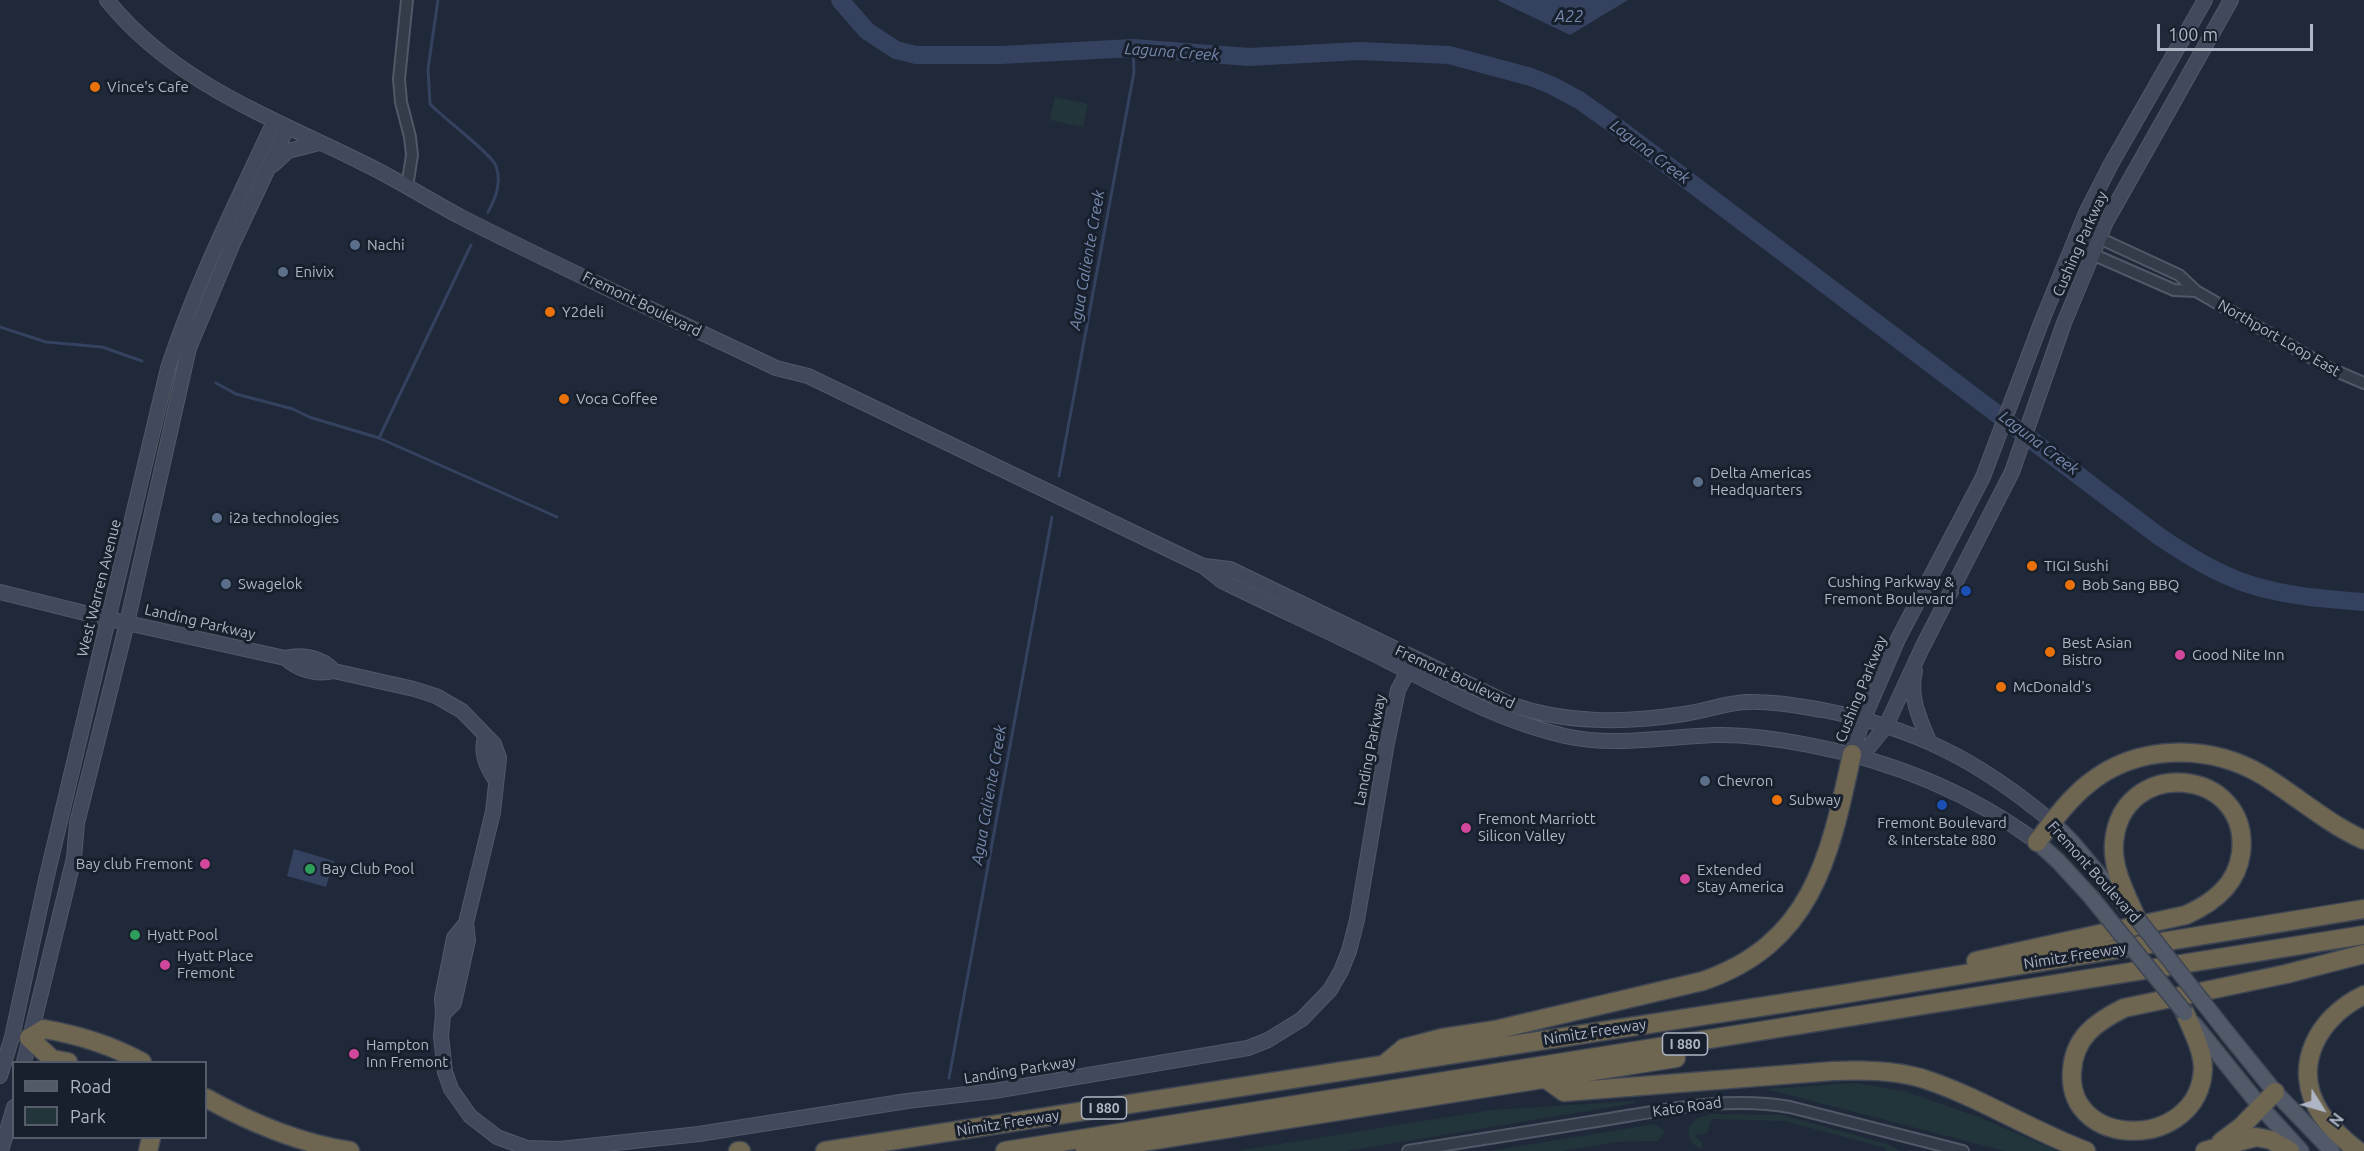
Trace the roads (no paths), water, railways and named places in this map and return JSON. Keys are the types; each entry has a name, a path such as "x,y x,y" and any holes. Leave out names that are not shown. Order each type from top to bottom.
{"highway":[{"path":"2037,842 2066,805 2111,768 2141,757 2172,752 2218,756 2242,764 2264,776 2347,832 2364,840"},
{"path":"1383,1065 1404,1048 1703,981 1728,972 1752,959 1772,943 1791,923 1818,878 1843,794 1852,754"},
{"path":"1836,994 2193,911 2208,905 2226,889 2235,874 2241,857 2241,831 2235,814 2224,801 2198,785 2181,781 2165,782 2135,798 2124,811 2118,825 2113,882 2136,917"},
{"name":"Nimitz Freeway","path":"825,1151 1836,994 2364,909"},
{"name":"I 880","path":"1005,1151 2364,935"},
{"name":"I 880","path":"1085,1151 2364,948"},
{"path":"2185,1013 2204,1044 2203,1068 2198,1094 2188,1116 2170,1133 2148,1141 2115,1137 2088,1120 2077,1102 2071,1081 2073,1059 2084,1036 2100,1020 2124,1008 2286,974 2364,954"},
{"path":"2358,1151 2345,1141 2321,1114 2311,1091 2309,1064 2315,1039 2328,1019 2347,1003 2364,995"},
{"path":"14,1036 44,1029 57,1031 115,1048 140,1061"},
{"path":"14,1036 52,1059 63,1061"},
{"path":"1546,1079 1563,1092 1833,1071 1869,1070 1898,1073 1921,1078 2086,1151"},
{"path":"2209,1150 2241,1127 2275,1092"},
{"path":"207,1098 273,1131 309,1143 350,1151"},
{"path":"2209,1150 2256,1137 2271,1140 2290,1151"}],"main road":[{"name":"Fremont Boulevard","path":"107,0 142,38 177,66 222,95 363,162 461,216 776,368 808,376 1203,566 1222,581 1504,718 1550,732 1585,739 1645,741 1715,735 1781,740 1852,754 1949,789 1995,813 2037,842 2058,861 2091,897 2185,1013"},
{"name":"Cushing Parkway","path":"1852,754 1863,720 1907,620 1983,477 2075,237 2103,178 2205,0"},
{"name":"Cushing Parkway","path":"1852,754 1869,747 1886,726 1922,648 2004,489 2017,459 2064,323 2099,238 2131,175 2231,0"},
{"name":"West Warren Avenue","path":"0,1076 74,858 77,823 127,622 189,348 233,243 267,170 281,125"},
{"name":"West Warren Avenue","path":"24,1061 14,1036 46,880 168,368 182,325 219,238 281,125"},
{"path":"267,170 288,151 319,142"},
{"name":"Fremont Boulevard","path":"1203,566 1230,569 1528,711 1605,722 1686,714 1745,702 1766,702 1798,706 1886,726 1929,741 1985,771 2052,822 2113,882"},
{"name":"Landing Parkway","path":"0,592 285,658 296,668 322,674 334,671 414,689 436,696 472,720 486,737 482,748 487,765 496,781 493,812 466,923 454,938 442,998 442,1057 448,1080 460,1104 470,1116 497,1137 513,1144 542,1150 699,1134 907,1101 994,1091 1248,1048 1277,1036 1302,1018 1330,990 1349,951 1357,920 1398,690 1415,658"},
{"path":"1922,648 1914,676 1913,690 1917,714 1929,741"},
{"path":"1645,741 1656,726 1673,723 1686,714"},
{"path":"1585,739 1592,731 1617,727 1622,721"},
{"name":"Fremont Boulevard","path":"2136,917 2275,1092 2332,1151"},
{"path":"2204,1044 2301,1151"},
{"path":"1,1151 12,1114"}],"street":[{"path":"407,0 399,80 401,102 411,137 412,155 407,187"},
{"name":"Northport Loop East","path":"2075,237 2099,238 2179,275 2196,291 2329,368 2364,383"},
{"name":"Northport Loop East","path":"2075,237 2092,254 2174,290 2196,291"},
{"name":"Kato Road","path":"1408,1151 1673,1108 1750,1102 1809,1111 1963,1151"}],"water":[{"name":"A22","path":"1497,0 1628,0 1570,35"},
{"name":"Bay Club Pool","path":"294,849 334,861 326,887 287,876"}],"waterway":[{"path":"438,0 428,69 430,104 493,160 498,172 497,190 488,212"},
{"name":"Laguna Creek","path":"840,0 867,31 896,50 916,55 1001,55 1133,48 1249,57 1360,51 1449,55 1531,77 1579,100 1613,124 2180,550 2222,574 2259,587 2304,596 2364,602"},
{"name":"Agua Caliente Creek","path":"1059,476 1134,72 1133,48"},
{"path":"216,383 236,394 293,409 309,417 379,438 471,245"},
{"path":"0,327 46,342 102,347 142,361"},
{"path":"379,438 557,517"},
{"name":"Agua Caliente Creek","path":"949,1078 1052,517"}],"place":[{"name":"Vince's Cafe","path":"95,87"},
{"name":"Nachi","path":"355,245"},
{"name":"Enivix","path":"283,272"},
{"name":"Y2deli","path":"550,312"},
{"name":"Voca Coffee","path":"564,399"},
{"name":"Delta Americas Headquarters","path":"1698,482"},
{"name":"i2a technologies","path":"217,518"},
{"name":"TIGI Sushi","path":"2032,566"},
{"name":"Swagelok","path":"226,584"},
{"name":"Bob Sang BBQ","path":"2070,585"},
{"name":"Cushing Parkway & Fremont Boulevard","path":"1966,591"},
{"name":"Best Asian Bistro","path":"2050,652"},
{"name":"Good Nite Inn","path":"2180,655"},
{"name":"McDonald's","path":"2001,687"},
{"name":"Chevron","path":"1705,781"},
{"name":"Subway","path":"1777,800"},
{"name":"Fremont Boulevard & Interstate 880","path":"1942,805"},
{"name":"Fremont Marriott Silicon Valley","path":"1466,828"},
{"name":"Bay club Fremont","path":"205,864"},
{"name":"Bay Club Pool","path":"310,869"},
{"name":"Extended Stay America","path":"1685,879"},
{"name":"Hyatt Pool","path":"135,935"},
{"name":"Hyatt Place Fremont","path":"165,965"},
{"name":"Hampton Inn Fremont","path":"354,1054"}]}
